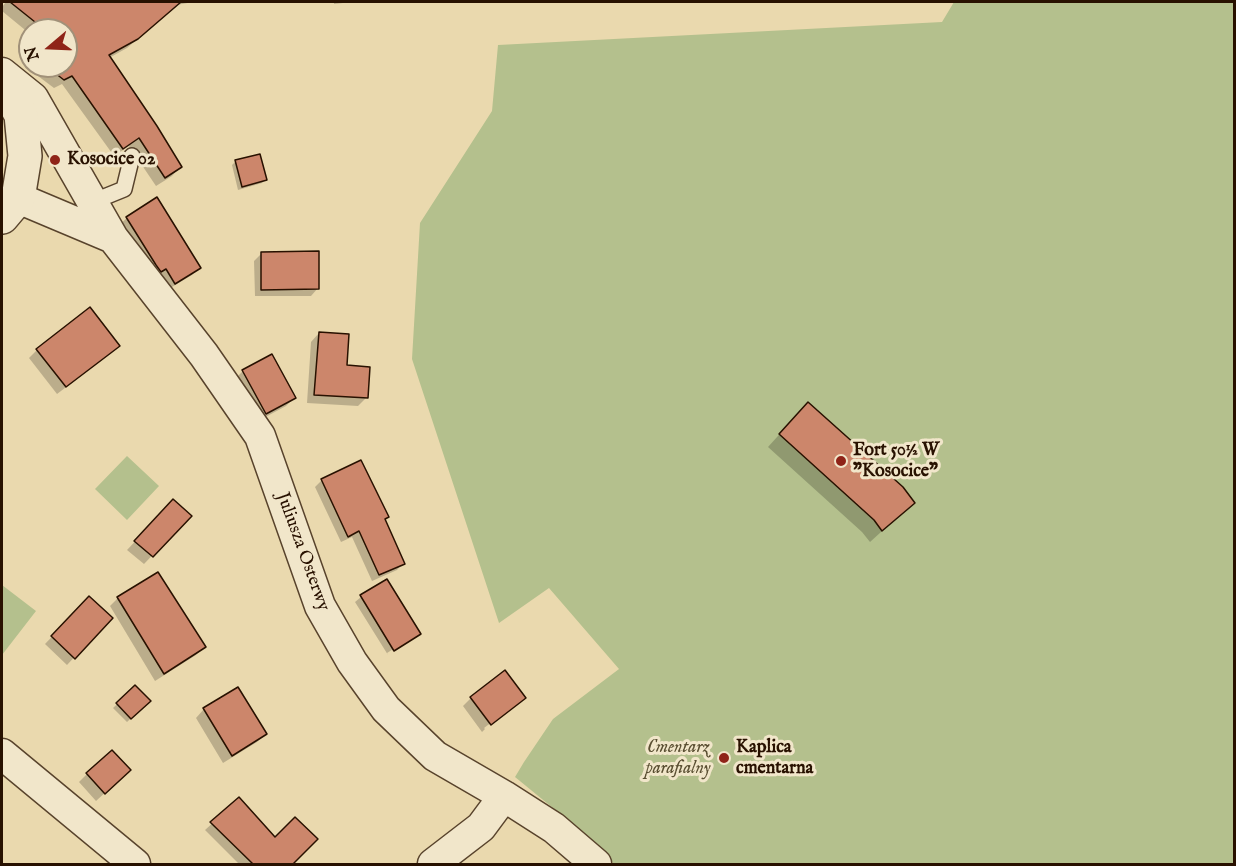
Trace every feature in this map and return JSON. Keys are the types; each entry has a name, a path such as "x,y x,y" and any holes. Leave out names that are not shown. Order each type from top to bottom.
{"street":[{"name":"Juliusza Osterwy","path":"2,73 33,98 113,238 204,355 260,436 320,606 352,662 386,709 435,756 554,828 596,864"},
{"path":"2,80 21,115 25,156 10,208"},
{"name":"Juliusza Osterwy","path":"10,208 113,238"},
{"path":"2,754 135,864"},
{"path":"433,864 481,827 504,796"}],"lane":[{"path":"92,202 124,189 132,156"}],"green space":[{"name":"Cmentarz parafialny","path":"954,2 1234,2 1234,864 614,864 597,844 515,777 553,719 619,669 549,588 499,623 412,359 420,223 492,111 498,45 942,22"},
{"path":"127,456 159,486 127,520 95,489"},
{"path":"2,585 36,611 2,655"}],"building":[{"path":"10,2 181,2 138,39 109,55 182,167 165,178 139,138 123,149 73,78 78,78 78,18 30,18"},
{"path":"260,154 267,180 242,187 235,160"},
{"path":"157,197 201,268 175,284 166,269 161,272 126,217"},
{"path":"319,251 319,289 261,290 261,252"},
{"path":"90,307 120,346 66,387 36,349"},
{"path":"319,332 349,334 347,365 370,367 368,398 314,395"},
{"path":"272,354 296,398 266,414 242,370"},
{"name":"Fort 50½ W \"Kosocice\"","path":"808,402 903,487 915,503 882,531 874,520 779,434"},
{"path":"361,460 389,517 385,519 405,564 379,575 359,531 348,537 321,479"},
{"path":"173,499 192,516 153,557 134,541"},
{"path":"158,572 206,647 164,674 117,597"},
{"path":"387,579 421,634 394,651 360,595"},
{"path":"89,596 113,618 75,659 51,636"},
{"path":"505,670 526,698 491,725 470,697"},
{"path":"135,685 151,701 131,719 116,703"},
{"path":"238,687 267,734 232,756 203,708"},
{"path":"112,750 131,770 105,794 86,773"},
{"path":"239,797 275,837 295,817 318,839 293,864 253,864 210,822"}],"place":[{"name":"Kosocice 02","path":"55,160"},
{"name":"Fort 50½ W \"Kosocice\"","path":"841,461"},
{"name":"Kaplica cmentarna","path":"724,758"}]}
